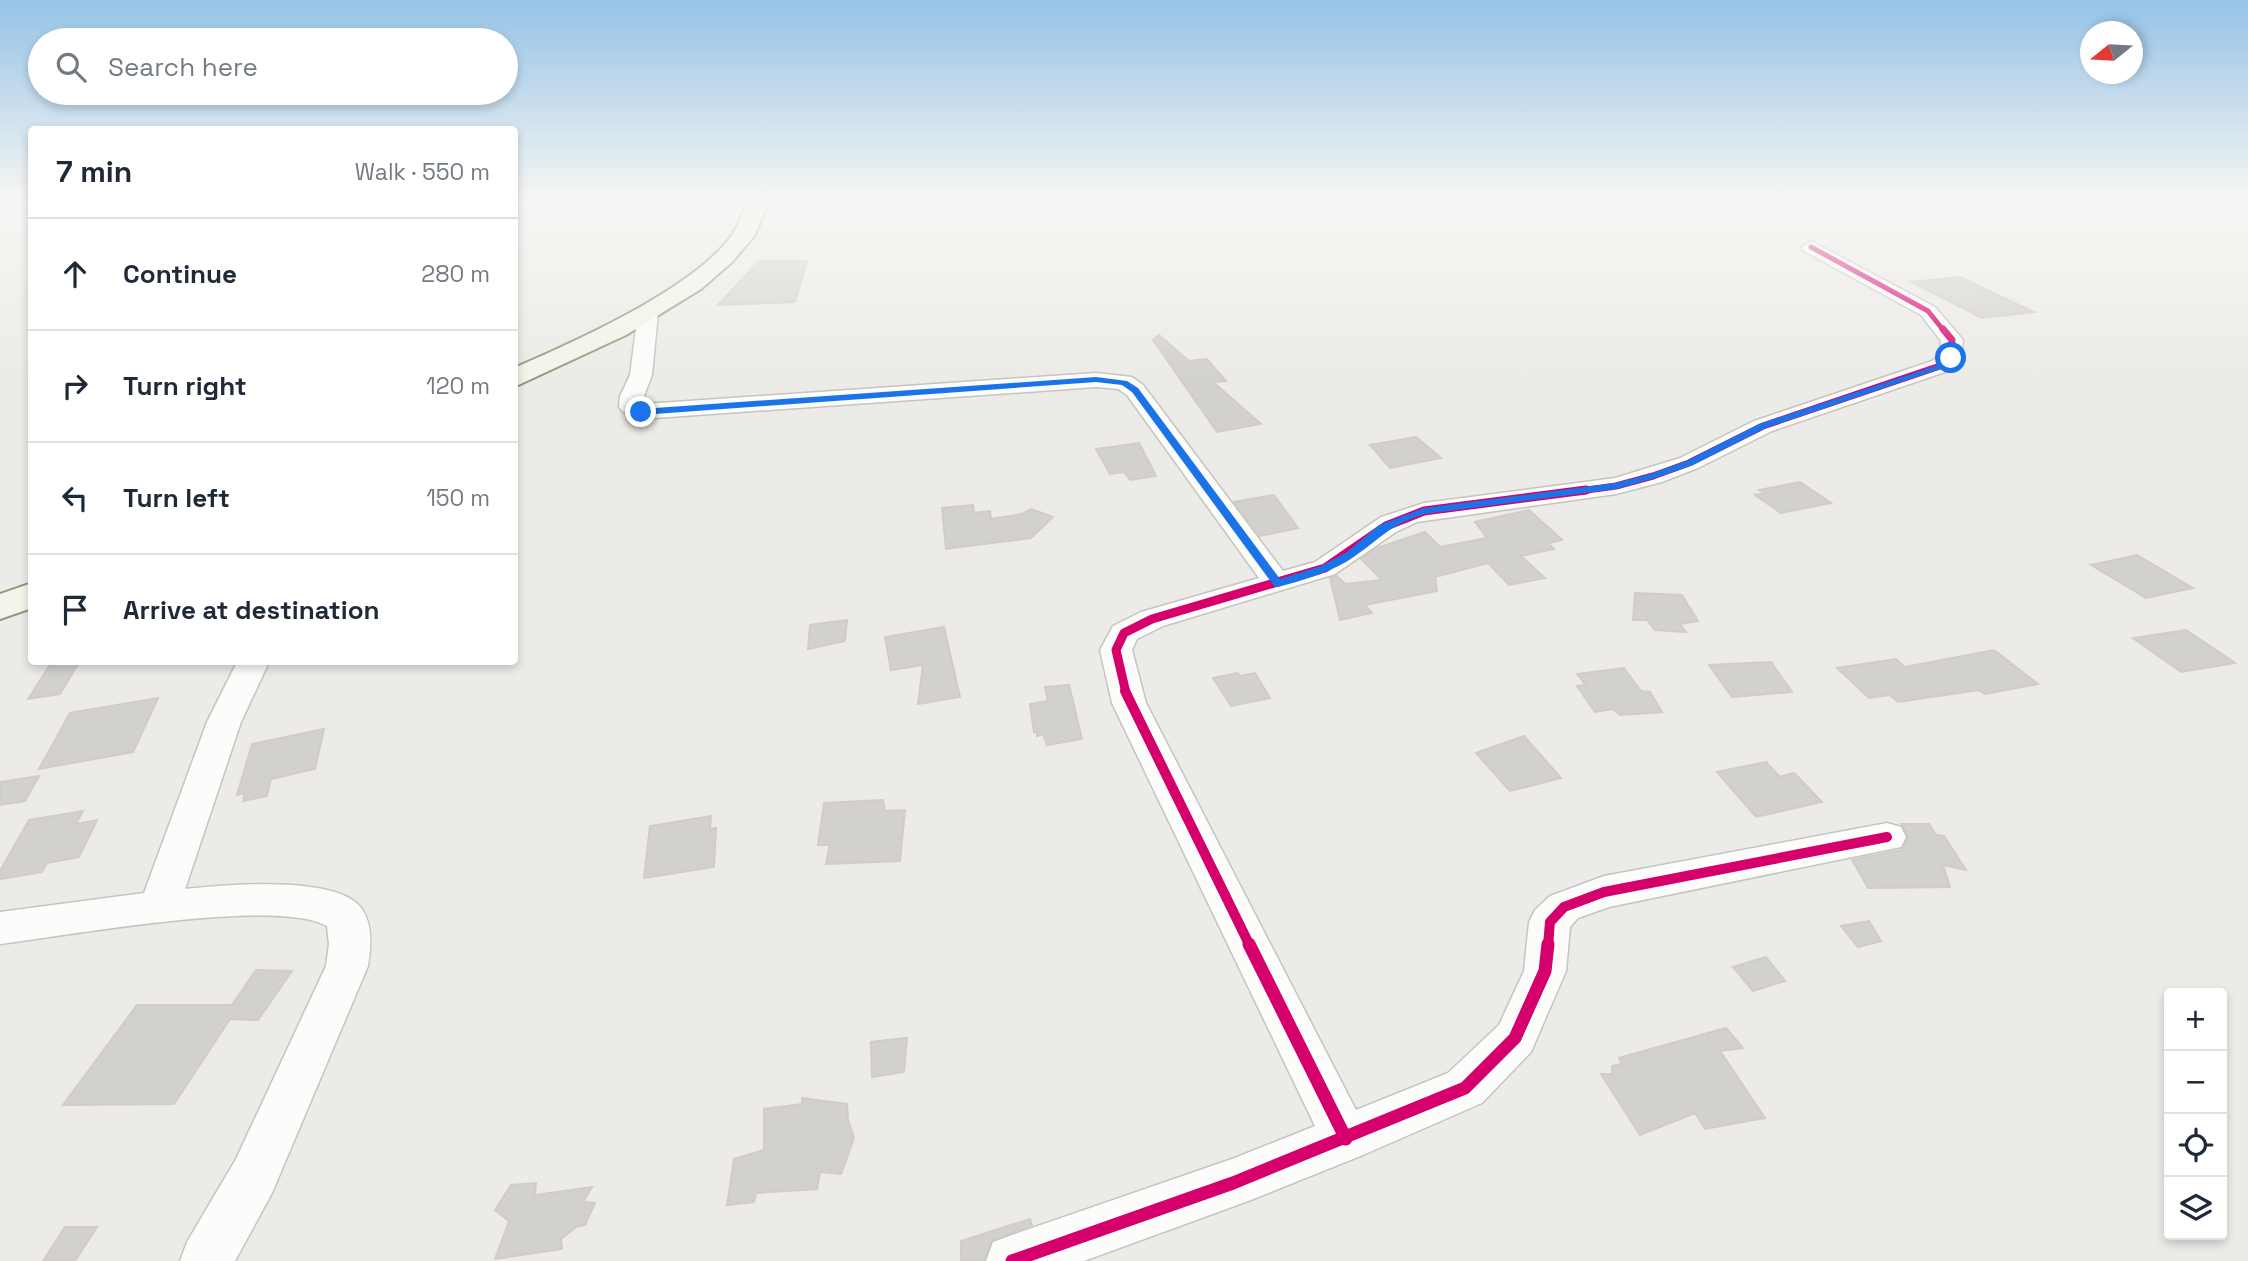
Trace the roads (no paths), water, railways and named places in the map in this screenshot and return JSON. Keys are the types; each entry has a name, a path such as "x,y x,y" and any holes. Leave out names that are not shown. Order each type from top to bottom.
{"street":[{"path":"518,377 648,313 718,261"},
{"path":"1346,1139 1129,703 1116,650 1124,633 1152,619 1325,568 1351,554 1382,528 1399,519 1424,511 1616,486 1653,476 1689,463 1763,426 1940,366 1951,358 1952,340 1928,311 1836,261"},
{"path":"648,313 641,375 632,396 631,407 641,412 1096,380 1124,382 1135,390 1278,584"},
{"path":"0,608 28,596"},
{"path":"159,907 224,722 252,665"},
{"path":"1012,1261 1233,1183 1346,1139 1465,1088 1515,1038 1545,971 1550,922 1564,907 1604,892 1887,837"},
{"path":"0,928 159,907 260,900 310,901 335,908 346,917 350,929 347,966 312,1051 254,1176 206,1261"}]}
